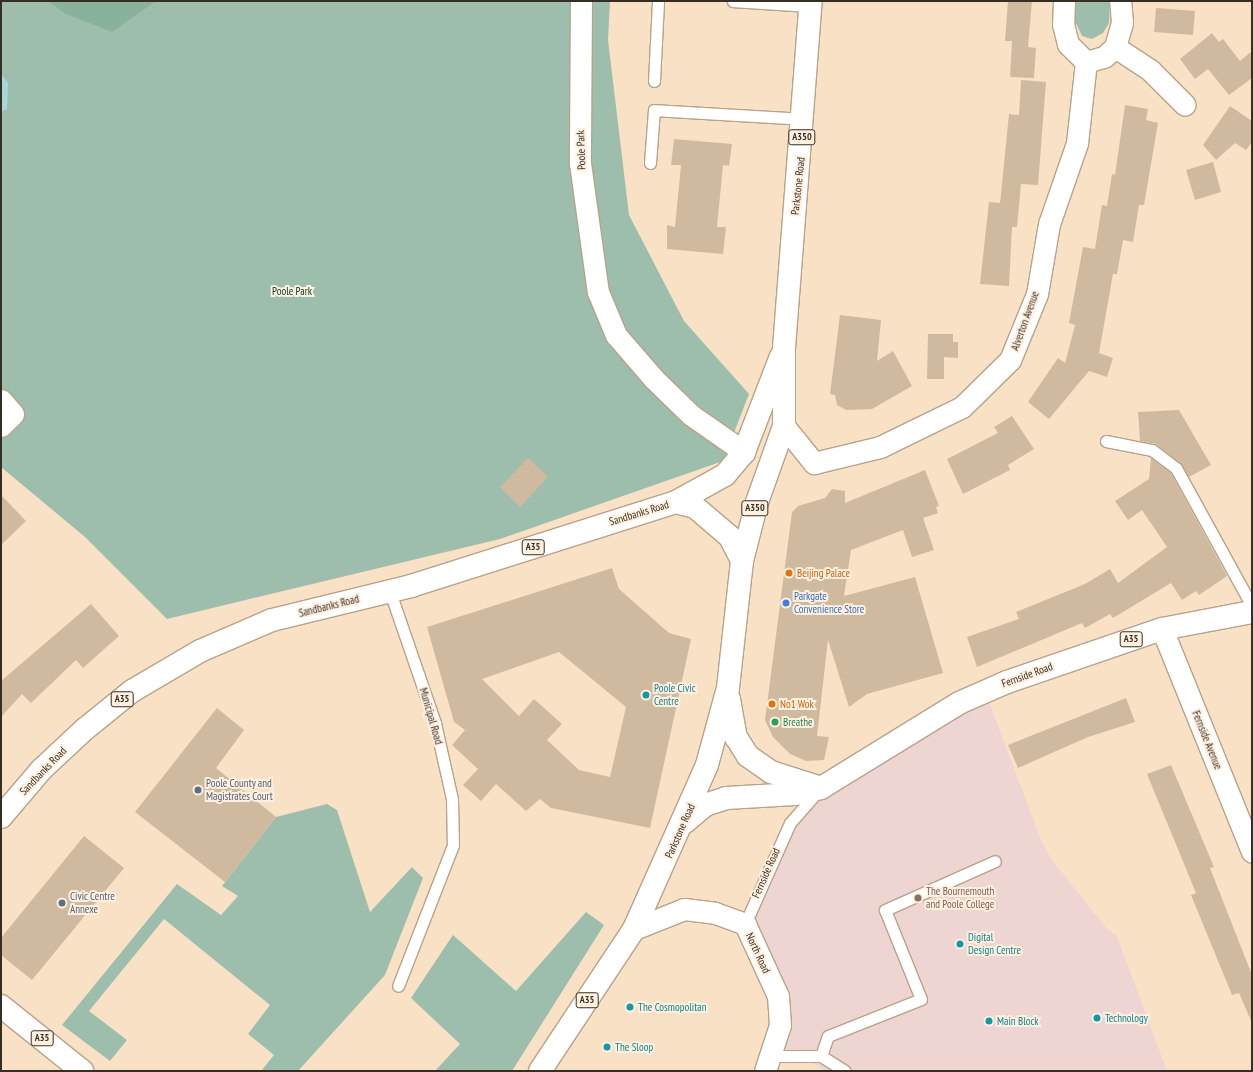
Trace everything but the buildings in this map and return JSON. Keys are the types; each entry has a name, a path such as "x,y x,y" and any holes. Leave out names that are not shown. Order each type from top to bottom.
{"main road":[{"name":"Parkstone Road","path":"540,1071 634,929 684,823 707,765 728,688 742,561 757,502 784,426 784,348 804,119 811,4"},
{"name":"Parkstone Road","path":"676,502 725,475 744,452 784,348"},
{"name":"Sandbanks Road","path":"1,816 41,770 85,729 132,691 200,650 272,620 390,592 676,502 695,507 730,537 742,561"},
{"name":"Fernside Road","path":"684,823 705,805 726,798 794,794 821,788 959,703 1007,682 1162,629 1252,612"},
{"name":"A35","path":"728,688 729,714 736,737 748,756 771,772 821,788"},
{"name":"A35","path":"1,1006 82,1071"}],"street":[{"name":"Poole Park","path":"581,1 580,163 598,292 616,335 654,379 691,415 744,452"},
{"path":"1064,1 1068,44 1086,62 1104,57 1115,46 1122,22 1120,1"},
{"path":"1115,46 1150,70 1185,106"},
{"name":"Alverton Avenue","path":"784,426 814,463 880,447 962,408 1010,360 1036,294 1049,224 1077,143 1086,62"},
{"path":"1,400 13,414 1,426"},
{"name":"Fernside Avenue","path":"1162,629 1252,852"},
{"name":"North Road","path":"634,929 684,909 715,914 745,924 778,996 780,1025 768,1064"}],"lane":[{"path":"654,81 658,1"},
{"path":"733,1 811,4"},
{"path":"650,163 654,110 804,119"},
{"path":"1106,441 1152,450 1176,468 1252,606"},
{"name":"Municipal Road","path":"390,592 435,723 452,799 453,845 398,986"},
{"name":"Fernside Road","path":"745,924 790,823 821,788"},
{"path":"821,1056 828,1036 920,1000 885,910 996,861"},
{"path":"768,1064 821,1056 845,1071"}],"shaded area":[{"name":"The Bournemouth and Poole College","path":"985,691 1041,840 1052,860 1107,929 1117,936 1167,1071 825,1071 800,1055 772,1056 780,1025 745,924 790,823 821,788"}],"green space":[{"name":"Poole Park","path":"1,1 610,1 608,40 629,215 684,321 749,394 723,461 500,539 167,619 85,537 1,467"},
{"path":"49,1 156,1 112,32 64,13"},
{"path":"1075,1 1110,1 1109,23 1103,33 1092,39 1082,36 1075,21"},
{"path":"327,804 337,810 370,912 412,867 423,878 385,975 298,1071 261,1071 274,1055 248,1034 270,1005 164,919 89,1011 127,1040 110,1061 62,1025 177,884 221,915 238,896 222,886 276,817"},
{"path":"586,912 604,925 512,1071 435,1071 460,1044 411,998 453,935 516,991"}],"water":[{"path":"1,73 8,83 7,109 1,112"}],"place":[{"name":"Beijing Palace","path":"789,573"},
{"name":"Parkgate Convenience Store","path":"786,603"},
{"name":"Poole Civic Centre","path":"646,695"},
{"name":"No1 Wok","path":"772,704"},
{"name":"Breathe","path":"775,722"},
{"name":"Poole County and Magistrates Court","path":"198,790"},
{"name":"The Bournemouth and Poole College","path":"918,898"},
{"name":"Civic Centre Annexe","path":"62,903"},
{"name":"Digital Design Centre","path":"960,944"},
{"name":"The Cosmopolitan","path":"630,1007"},
{"name":"Technology","path":"1097,1018"},
{"name":"Main Block","path":"989,1021"},
{"name":"The Sloop","path":"607,1047"}]}
